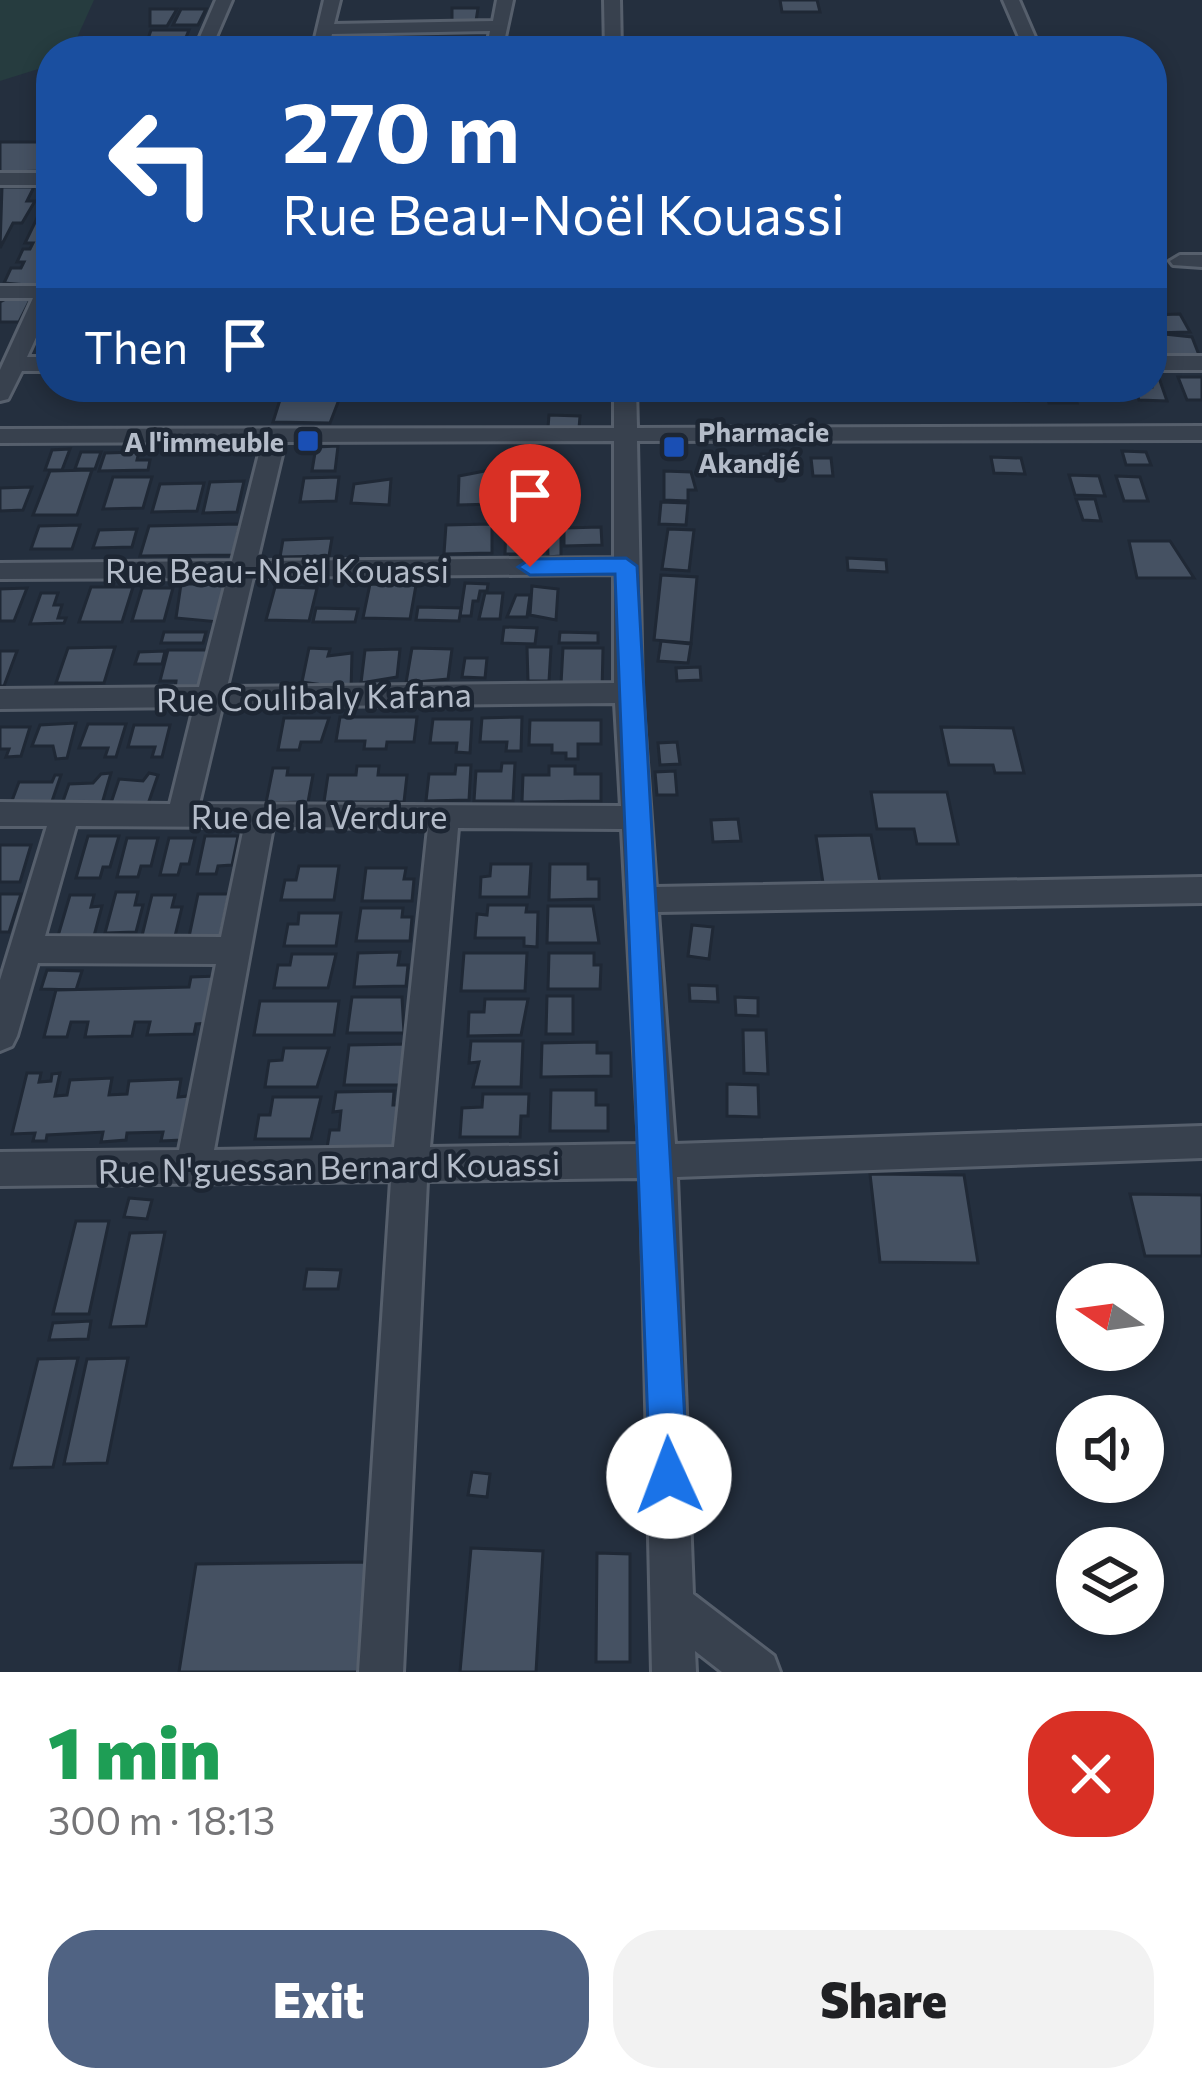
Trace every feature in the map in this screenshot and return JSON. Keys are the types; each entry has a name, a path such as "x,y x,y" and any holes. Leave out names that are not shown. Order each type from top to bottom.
{"street":[{"path":"208,36 224,0"},
{"path":"324,36 332,0"},
{"path":"499,36 505,0"},
{"path":"612,0 613,36"},
{"path":"1011,0 1027,36"},
{"path":"326,29 502,26"},
{"path":"0,179 36,179"},
{"path":"0,292 36,289"},
{"path":"0,394 36,318"},
{"path":"1167,363 1202,363"},
{"path":"14,364 36,364"},
{"path":"626,402 628,693 658,1161 674,1672"},
{"path":"0,436 1202,433"},
{"path":"182,814 275,436"},
{"name":"Rue Beau-Noël Kouassi","path":"0,571 626,566"},
{"name":"Rue Coulibaly Kafana","path":"0,699 628,693"},
{"name":"Rue de la Verdure","path":"0,814 638,818"},
{"path":"0,1036 65,814"},
{"path":"193,1168 261,814"},
{"path":"381,1672 410,1166 444,816"},
{"path":"643,900 1202,890"},
{"path":"25,949 238,951"},
{"name":"Rue N'guessan Bernard Kouassi","path":"0,1169 658,1161 1202,1142"},
{"path":"674,1606 758,1672"}],"green space":[{"path":"0,0 94,0 78,36 36,36 36,70 0,81"}],"building":[{"path":"780,0 817,0 820,12 782,12"},
{"path":"452,8 478,8 476,21 452,24"},
{"path":"150,9 177,9 167,26 150,26"},
{"path":"181,9 206,9 198,25 173,25"},
{"path":"151,30 189,30 186,36 149,36"},
{"path":"0,142 36,142 36,171 0,172"},
{"path":"2,187 34,187 27,201 35,201 22,223 13,223 0,248"},
{"path":"36,220 36,286 4,283 11,268 21,268 24,262 17,262 23,249 30,249 33,243 25,243"},
{"path":"31,298 19,322 0,322 0,302"},
{"path":"1167,314 1180,314 1190,332 1167,333"},
{"path":"1167,334 1192,337 1199,355 1167,355"},
{"path":"1178,377 1202,377 1202,400 1187,400"},
{"path":"279,402 338,402 330,423 273,422"},
{"path":"549,415 580,416 579,428 548,428"},
{"path":"338,446 335,471 312,471 316,447"},
{"path":"70,449 62,470 45,470 52,450"},
{"path":"1122,451 1146,452 1151,465 1126,465"},
{"path":"81,452 101,452 95,469 75,469"},
{"path":"139,452 137,460 150,460 148,470 99,471 105,453"},
{"path":"761,454 777,454 781,477 743,476 743,458 761,459"},
{"path":"991,457 1021,458 1025,474 994,473"},
{"path":"811,458 831,458 833,476 813,476"},
{"path":"495,469 494,504 458,505 459,476"},
{"path":"92,470 77,515 33,515 50,471"},
{"path":"664,471 691,472 696,490 688,490 688,501 664,500"},
{"path":"1069,475 1099,476 1105,496 1075,495"},
{"path":"1116,476 1140,477 1148,501 1124,501"},
{"path":"113,477 152,477 143,508 103,509"},
{"path":"339,477 336,501 300,502 304,478"},
{"path":"391,479 389,505 351,503 354,484"},
{"path":"244,481 237,512 203,513 210,482"},
{"path":"204,483 197,511 152,512 160,484"},
{"path":"32,487 23,510 0,511 0,488"},
{"path":"1076,499 1095,499 1101,521 1083,520"},
{"path":"661,502 688,503 686,525 659,524"},
{"path":"240,524 233,555 140,556 149,526"},
{"path":"492,524 492,553 444,554 446,525"},
{"path":"80,525 72,549 31,549 39,526"},
{"path":"542,525 542,554 505,554 506,526"},
{"path":"561,525 561,556 548,557 547,526"},
{"path":"601,527 602,545 564,546 564,528"},
{"path":"137,529 132,547 93,548 99,530"},
{"path":"668,529 694,530 689,571 662,569"},
{"path":"332,538 329,556 280,557 283,540"},
{"path":"1129,541 1170,541 1194,578 1137,578"},
{"path":"847,558 886,560 887,572 848,570"},
{"path":"661,575 697,577 691,643 654,640"},
{"path":"465,583 488,584 487,591 480,591 478,601 473,601 471,616 460,616"},
{"path":"181,584 228,584 219,622 176,618"},
{"path":"370,584 416,585 410,619 363,618"},
{"path":"532,586 558,589 556,620 530,615"},
{"path":"91,587 133,587 122,622 79,622"},
{"path":"275,587 317,588 309,621 266,620"},
{"path":"27,588 14,621 0,621 0,589"},
{"path":"142,588 173,588 164,621 132,621"},
{"path":"41,593 58,593 54,605 62,605 58,618 66,618 64,623 30,624"},
{"path":"485,593 503,593 500,619 479,619"},
{"path":"516,595 530,595 527,617 507,617"},
{"path":"418,607 461,608 459,621 416,620"},
{"path":"316,608 358,609 355,622 313,622"},
{"path":"504,627 537,628 535,644 502,643"},
{"path":"164,632 206,632 203,643 161,643"},
{"path":"560,632 598,633 598,643 559,643"},
{"path":"661,641 691,644 688,663 658,661"},
{"path":"115,647 104,683 56,683 68,648"},
{"path":"527,647 551,647 549,681 528,681"},
{"path":"309,648 330,649 328,656 352,653 351,689 302,682"},
{"path":"412,648 452,649 448,679 406,683"},
{"path":"563,648 603,648 602,692 561,684"},
{"path":"400,649 397,677 361,683 365,650"},
{"path":"168,650 211,650 201,688 175,689 176,681 160,681"},
{"path":"0,651 17,651 4,686 0,686"},
{"path":"165,651 162,664 135,664 139,652"},
{"path":"465,658 487,658 485,678 462,677"},
{"path":"700,667 701,680 677,681 676,668"},
{"path":"340,717 417,717 414,742 387,742 386,749 364,749 365,741 336,741"},
{"path":"522,717 521,751 506,751 507,742 480,742 482,718"},
{"path":"284,718 329,718 321,742 301,742 299,750 278,750"},
{"path":"433,719 472,719 470,753 456,752 457,743 430,743"},
{"path":"530,720 601,720 601,744 578,744 578,759 566,759 566,753 552,753 552,745 529,745"},
{"path":"76,723 67,758 56,759 53,746 32,746 40,725"},
{"path":"88,724 126,724 116,757 105,757 108,748 79,748"},
{"path":"134,725 170,725 162,757 152,757 155,747 128,747"},
{"path":"0,727 30,727 21,756 6,757 9,749 0,749"},
{"path":"941,727 1013,728 1024,773 995,773 993,765 949,765"},
{"path":"677,742 680,764 660,765 658,743"},
{"path":"502,763 515,763 513,801 474,801 476,771 501,771"},
{"path":"456,765 471,765 469,800 426,801 429,774 455,774"},
{"path":"357,766 379,766 378,775 407,775 404,802 324,802 328,775 356,775"},
{"path":"549,766 575,766 575,774 601,774 601,801 522,802 523,775 549,775"},
{"path":"273,768 288,768 287,775 313,775 308,802 266,803"},
{"path":"675,771 677,795 657,795 655,772"},
{"path":"111,773 101,807 61,807 69,784 93,783 101,774"},
{"path":"149,773 158,775 147,807 110,806 119,779 143,781"},
{"path":"55,775 61,775 50,807 10,806 19,782 52,782"},
{"path":"871,792 947,792 958,844 917,844 914,829 877,829"},
{"path":"738,819 741,841 713,842 711,820"},
{"path":"871,835 880,882 823,883 816,836"},
{"path":"88,836 119,836 110,867 103,867 100,878 76,878"},
{"path":"205,836 238,836 232,865 218,866 216,874 197,874"},
{"path":"127,838 158,838 151,866 141,866 138,877 117,877"},
{"path":"169,838 195,838 189,864 181,864 178,875 160,875"},
{"path":"0,845 31,845 20,882 0,882"},
{"path":"491,864 531,864 529,897 480,897 481,877 490,876"},
{"path":"550,864 588,864 588,879 599,879 599,899 549,900"},
{"path":"299,866 339,866 334,900 281,900 285,880 296,880"},
{"path":"366,868 406,868 404,879 414,879 412,901 362,901"},
{"path":"116,892 138,892 135,905 143,905 136,932 105,933"},
{"path":"0,894 21,894 9,932 0,932"},
{"path":"198,894 229,894 220,937 189,937"},
{"path":"70,895 94,895 91,907 102,906 94,936 58,936"},
{"path":"152,895 175,895 172,907 182,907 175,936 142,936"},
{"path":"488,905 527,905 526,912 538,912 537,947 524,946 524,938 475,938 477,914 487,915"},
{"path":"548,906 593,906 599,943 547,943"},
{"path":"361,908 403,908 402,917 412,917 410,941 356,941"},
{"path":"299,913 341,913 336,946 284,946 288,924 298,924"},
{"path":"692,925 713,927 709,959 688,956"},
{"path":"400,952 398,965 408,965 406,986 354,987 358,953"},
{"path":"464,953 527,953 525,991 461,991"},
{"path":"549,953 594,953 594,965 601,965 600,989 548,989"},
{"path":"292,954 336,954 328,988 274,988 278,965 290,965"},
{"path":"47,970 82,971 76,990 41,989"},
{"path":"218,976 210,1023 196,1024 194,1034 147,1035 150,1022 135,1022 132,1036 85,1037 88,1022 71,1022 67,1037 44,1037 56,990 189,987 191,977"},
{"path":"689,985 717,986 718,1002 690,1001"},
{"path":"547,996 573,996 573,1034 546,1034"},
{"path":"352,997 402,997 404,1033 347,1033"},
{"path":"735,997 758,998 758,1016 736,1015"},
{"path":"485,999 528,999 521,1035 468,1036 469,1012 484,1012"},
{"path":"260,1001 339,1001 334,1035 254,1035"},
{"path":"743,1030 766,1030 768,1074 744,1073"},
{"path":"471,1041 523,1041 521,1087 473,1087 479,1062 469,1063"},
{"path":"597,1042 597,1053 611,1053 611,1076 541,1077 542,1043"},
{"path":"411,1044 400,1085 344,1085 349,1045"},
{"path":"284,1048 329,1048 317,1087 265,1087 269,1061 282,1060"},
{"path":"27,1073 41,1073 39,1082 51,1081 52,1074 60,1073 55,1096 67,1095 70,1080 112,1078 109,1095 127,1094 129,1081 181,1079 178,1097 189,1096 182,1140 161,1141 163,1132 127,1133 126,1140 101,1142 103,1132 47,1135 46,1141 33,1141 35,1133 12,1134"},
{"path":"727,1084 758,1085 759,1117 727,1116"},
{"path":"551,1090 596,1090 596,1105 608,1105 608,1131 550,1131"},
{"path":"394,1091 393,1105 406,1105 408,1147 327,1148 330,1130 339,1130 341,1111 333,1112 336,1092"},
{"path":"483,1094 529,1094 520,1137 460,1137 462,1108 482,1107"},
{"path":"273,1097 321,1097 311,1139 255,1139 259,1115 270,1115"},
{"path":"870,1174 964,1175 978,1263 880,1262"},
{"path":"1130,1194 1202,1195 1202,1256 1145,1256"},
{"path":"129,1198 152,1200 147,1219 124,1217"},
{"path":"76,1221 109,1221 89,1314 53,1314"},
{"path":"165,1232 146,1326 110,1327 130,1233"},
{"path":"307,1269 341,1270 338,1289 304,1289"},
{"path":"91,1321 88,1339 49,1340 53,1323"},
{"path":"78,1358 53,1467 11,1468 38,1359"},
{"path":"128,1358 107,1463 64,1464 87,1359"},
{"path":"472,1472 490,1474 487,1497 468,1495"},
{"path":"471,1548 543,1551 536,1672 460,1672"},
{"path":"597,1553 630,1554 630,1662 596,1662"},
{"path":"368,1562 358,1672 179,1672 196,1564"}],"place":[{"name":"A l'immeuble","path":"308,441"},
{"name":"Pharmacie Akandjé","path":"674,447"}],"route":[{"path":"530,567 626,566 628,693 658,1161 669,1476"}]}
